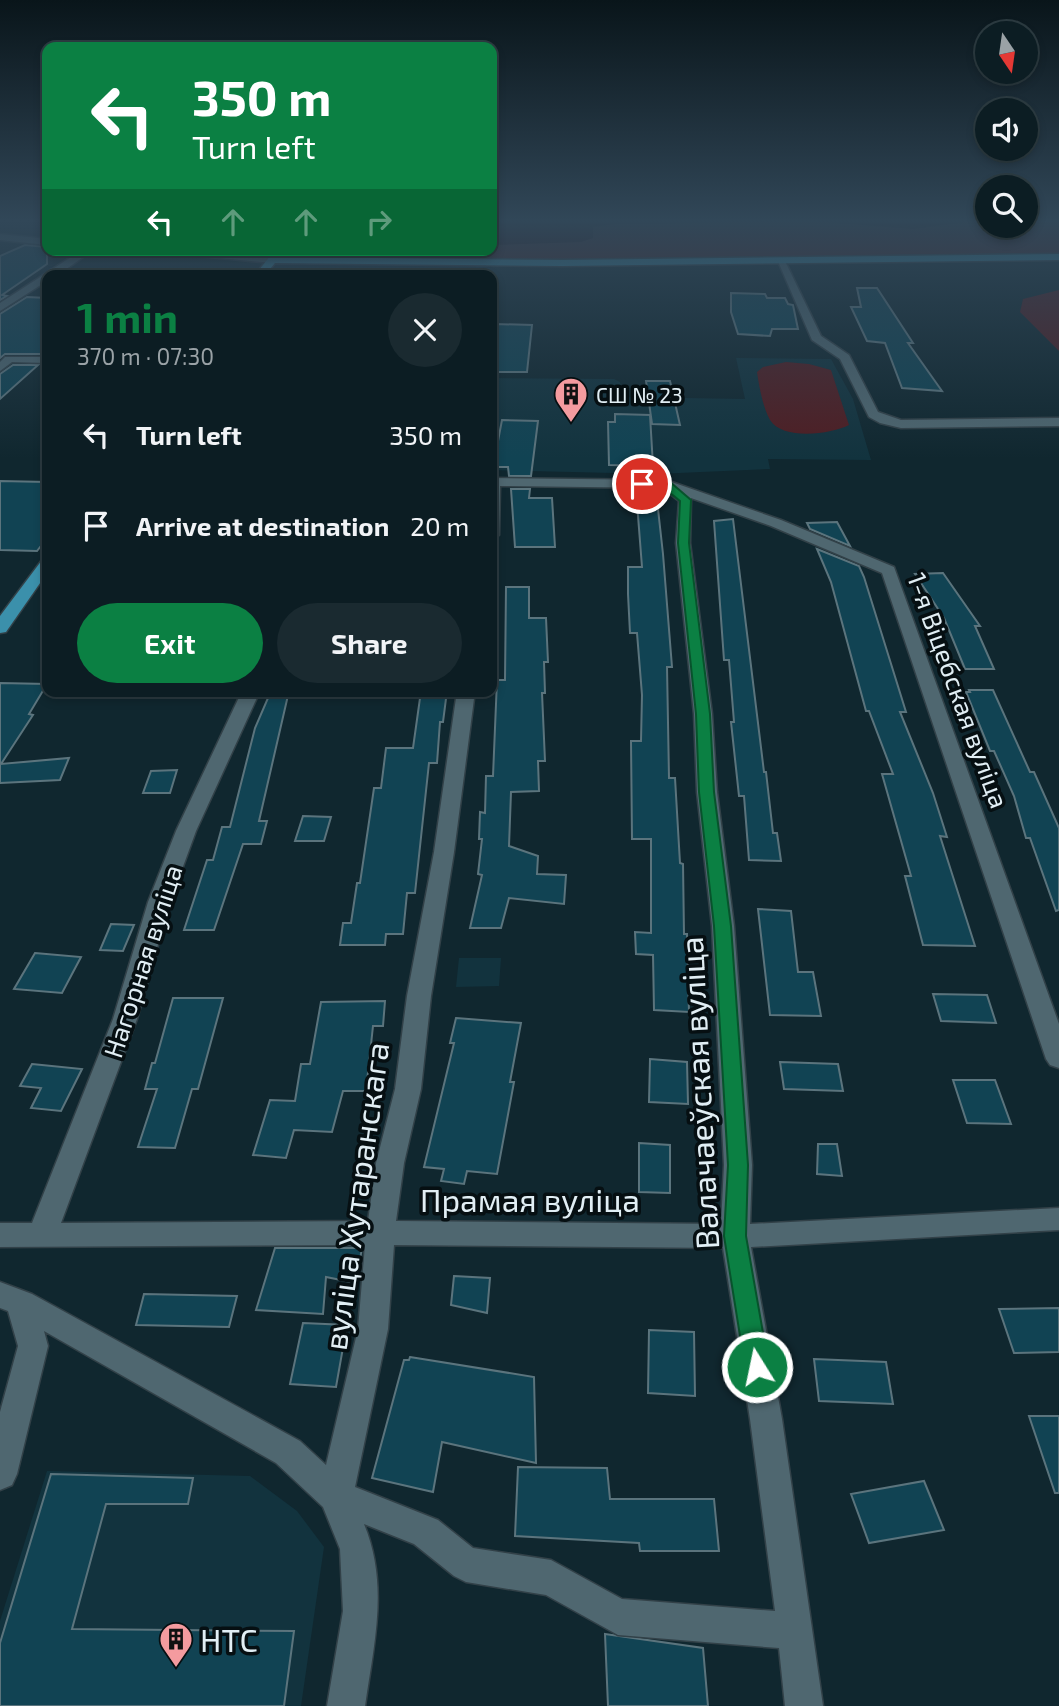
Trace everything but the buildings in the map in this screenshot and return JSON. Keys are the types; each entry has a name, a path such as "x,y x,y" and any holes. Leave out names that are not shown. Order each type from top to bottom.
{"main road":[{"path":"0,628 42,570"}],"street":[{"path":"798,300 816,338 845,357 873,414 884,420 901,424 1059,422"},
{"path":"3,362 42,360"},
{"name":"1-я Віцебская вуліца","path":"497,482 666,484 776,523 889,570 1059,1059"},
{"name":"Валачаеўская вуліца","path":"666,484 686,500 684,543 703,714 707,792 723,926 738,1165 735,1236 766,1419 804,1706"},
{"name":"Нагорная вуліца","path":"42,1235 125,1019 159,902 186,831 248,697"},
{"name":"вуліца Хутаранскага","path":"336,1496 373,1329 380,1233 390,1163 408,1089 419,996 444,852 465,697"},
{"name":"Прамая вуліца","path":"0,1235 380,1233 735,1236 1059,1219"},
{"path":"10,1299 288,1452 336,1496 426,1532 466,1564 551,1578 618,1617 796,1631"},
{"path":"0,1474 33,1346 10,1299"},
{"path":"336,1496 357,1549 361,1611 346,1706"}],"shaded area":[{"path":"1023,300 1059,300 1059,351 1020,312"},
{"path":"736,358 831,359 853,399 871,460 768,459 770,469 656,474 497,470 497,378 614,379 620,382 624,397 745,399"},
{"path":"786,362 831,370 849,425 808,434 776,427 765,409 757,372 763,367"},
{"path":"459,958 501,958 499,986 456,987"},
{"path":"47,1471 250,1476 297,1511 324,1547 301,1706 0,1706 0,1621"}],"place":[{"name":"СШ № 23","path":"571,424"},
{"name":"НТС","path":"176,1669"}],"route":[{"path":"642,484 666,484 686,500 684,543 703,714 707,792 723,926 738,1165 735,1236 757,1367"}]}
